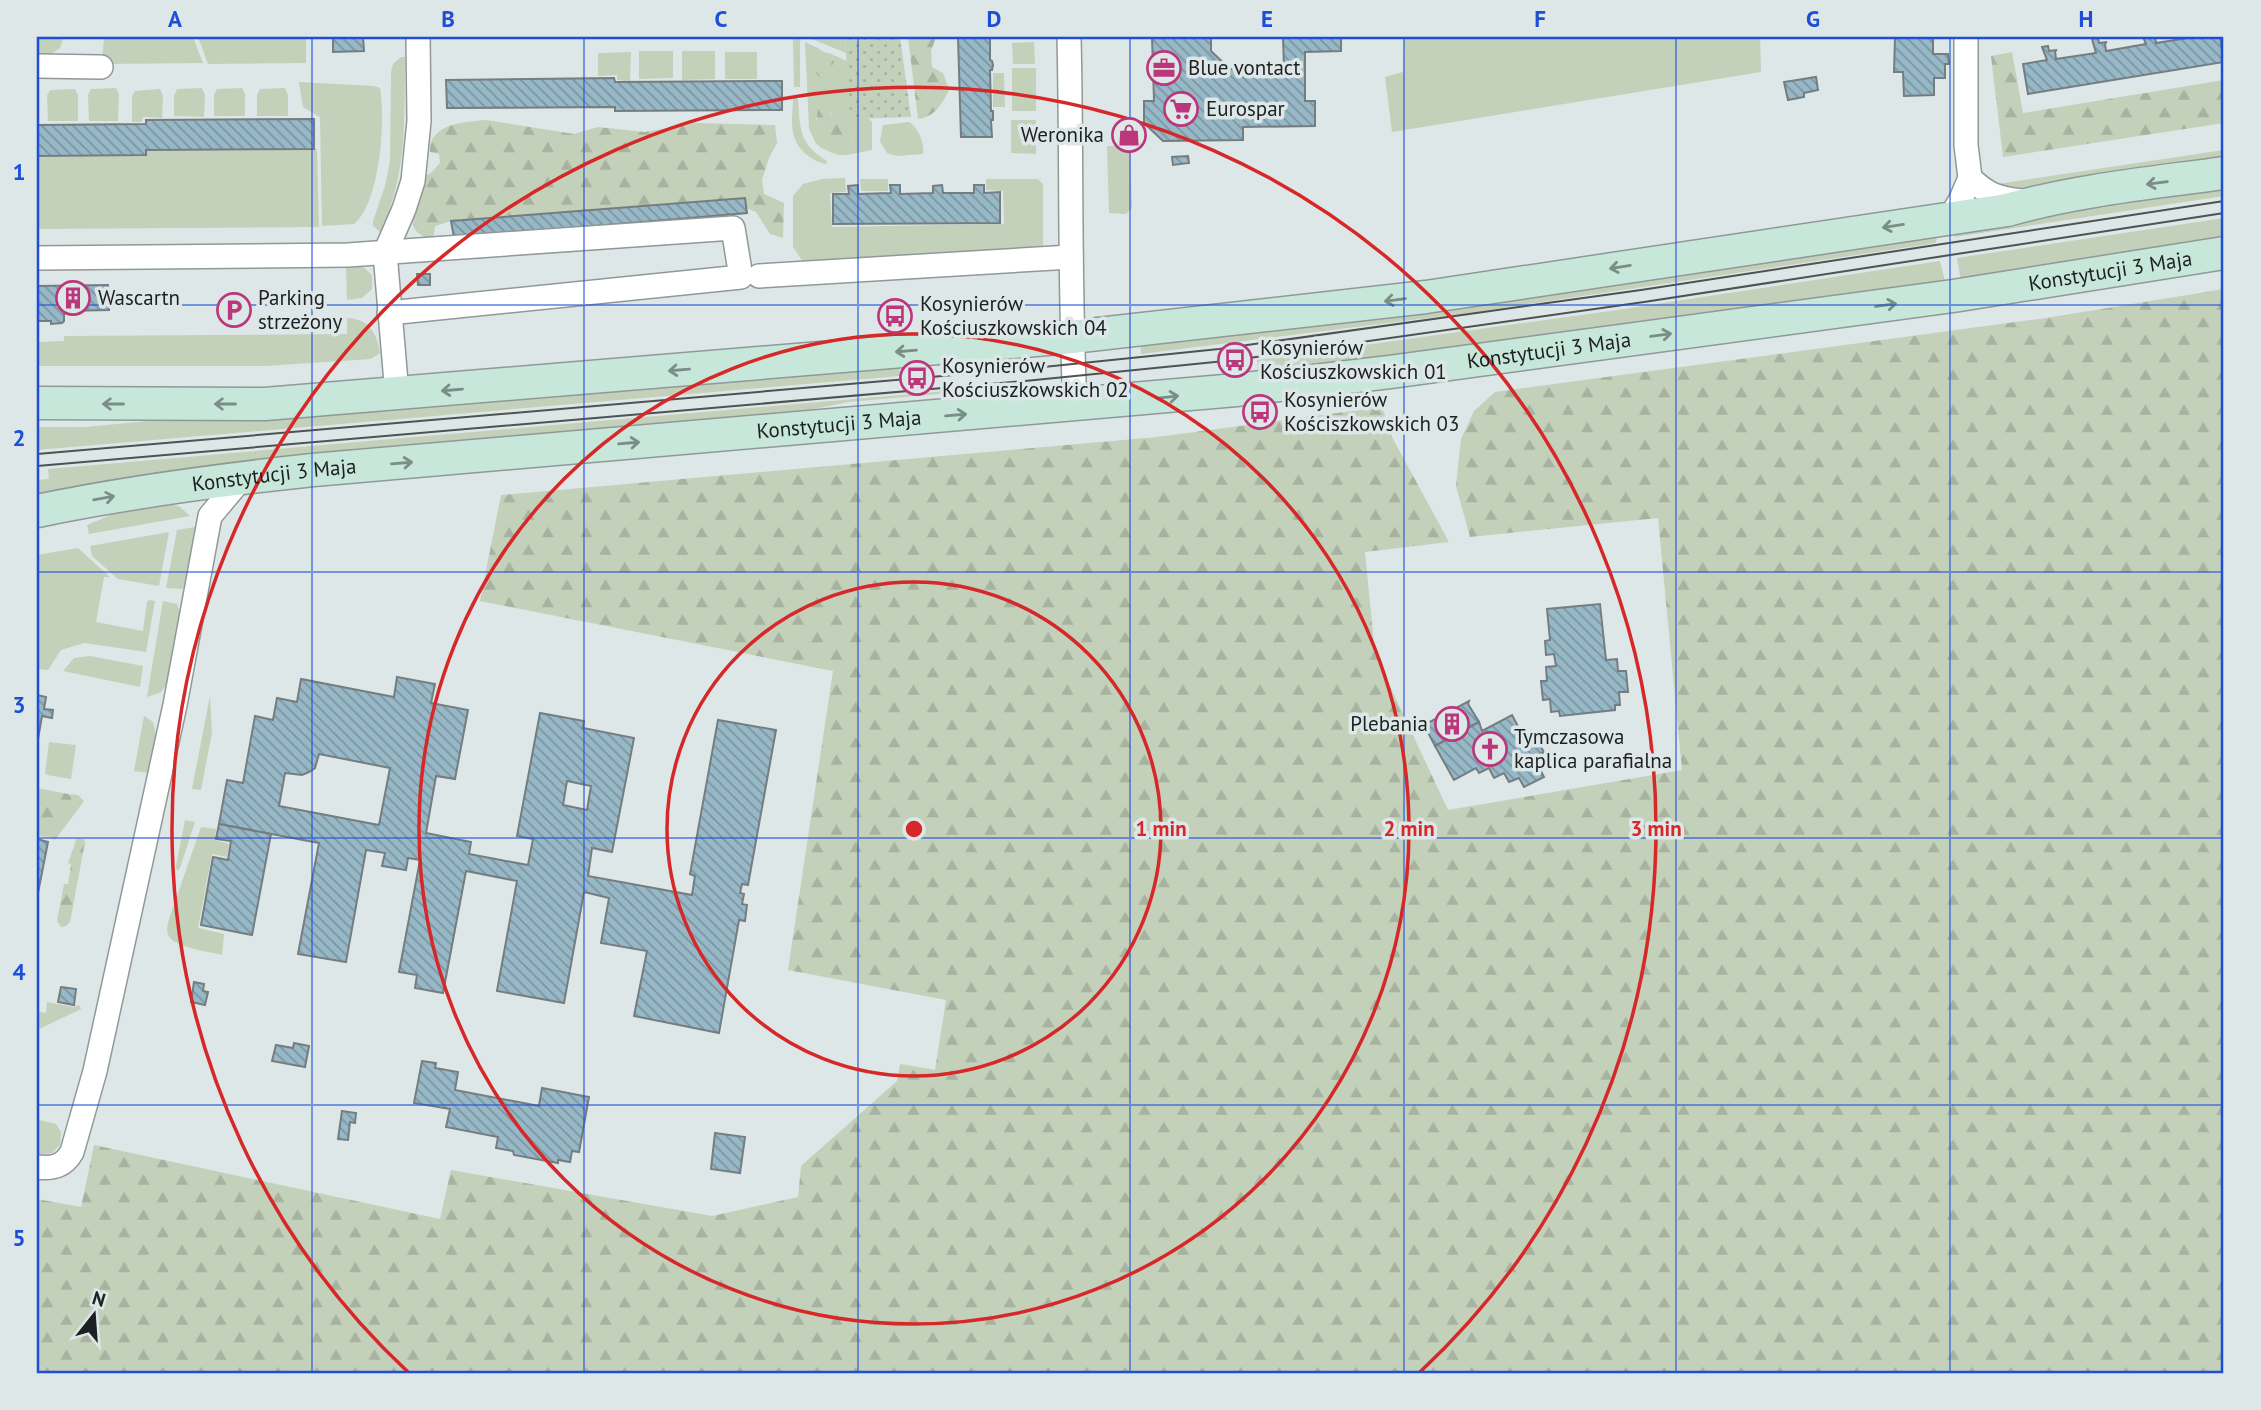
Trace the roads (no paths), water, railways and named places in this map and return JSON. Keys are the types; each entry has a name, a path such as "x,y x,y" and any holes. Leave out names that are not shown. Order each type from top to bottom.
{"street":[{"path":"397,394 385,253 413,181 419,121 418,37"},
{"path":"1069,37 1075,405"},
{"path":"1950,218 1970,177 1966,145 1966,37"},
{"path":"37,66 101,67"},
{"path":"37,403 265,404 1072,337 1426,297 2007,211 2033,203 2224,173"},
{"path":"1970,177 1995,197 2033,203"},
{"path":"37,258 348,256 733,228 741,277 389,313"},
{"name":"Konstytucji 3 Maja","path":"37,511 111,496 242,478 1075,405 1390,372 1953,296 2224,253"},
{"path":"759,276 1071,257"},
{"path":"37,1167 57,1167 69,1158 95,1071 174,705 210,516 242,478"},
{"path":"174,487 194,500 210,516"}],"tram line":[{"path":"37,454 1024,369 1219,349 1641,290 2224,201"},
{"path":"37,466 1025,381 1235,360 1644,302 2224,213"}],"place":[{"name":"Blue vontact","path":"1164,68"},
{"name":"Eurospar","path":"1181,109"},
{"name":"Weronika","path":"1129,135"},
{"name":"Wascartn","path":"73,298"},
{"name":"Parking strzeżony","path":"234,310"},
{"name":"Kosynierów Kościuszkowskich 04","path":"895,316"},
{"name":"Kosynierów Kościuszkowskich 01","path":"1235,360"},
{"name":"Kosynierów Kościuszkowskich 02","path":"917,378"},
{"name":"Kosynierów Kościszkowskich 03","path":"1260,412"},
{"name":"Plebania","path":"1452,724"},
{"name":"Tymczasowa kaplica parafialna","path":"1490,749"}]}
